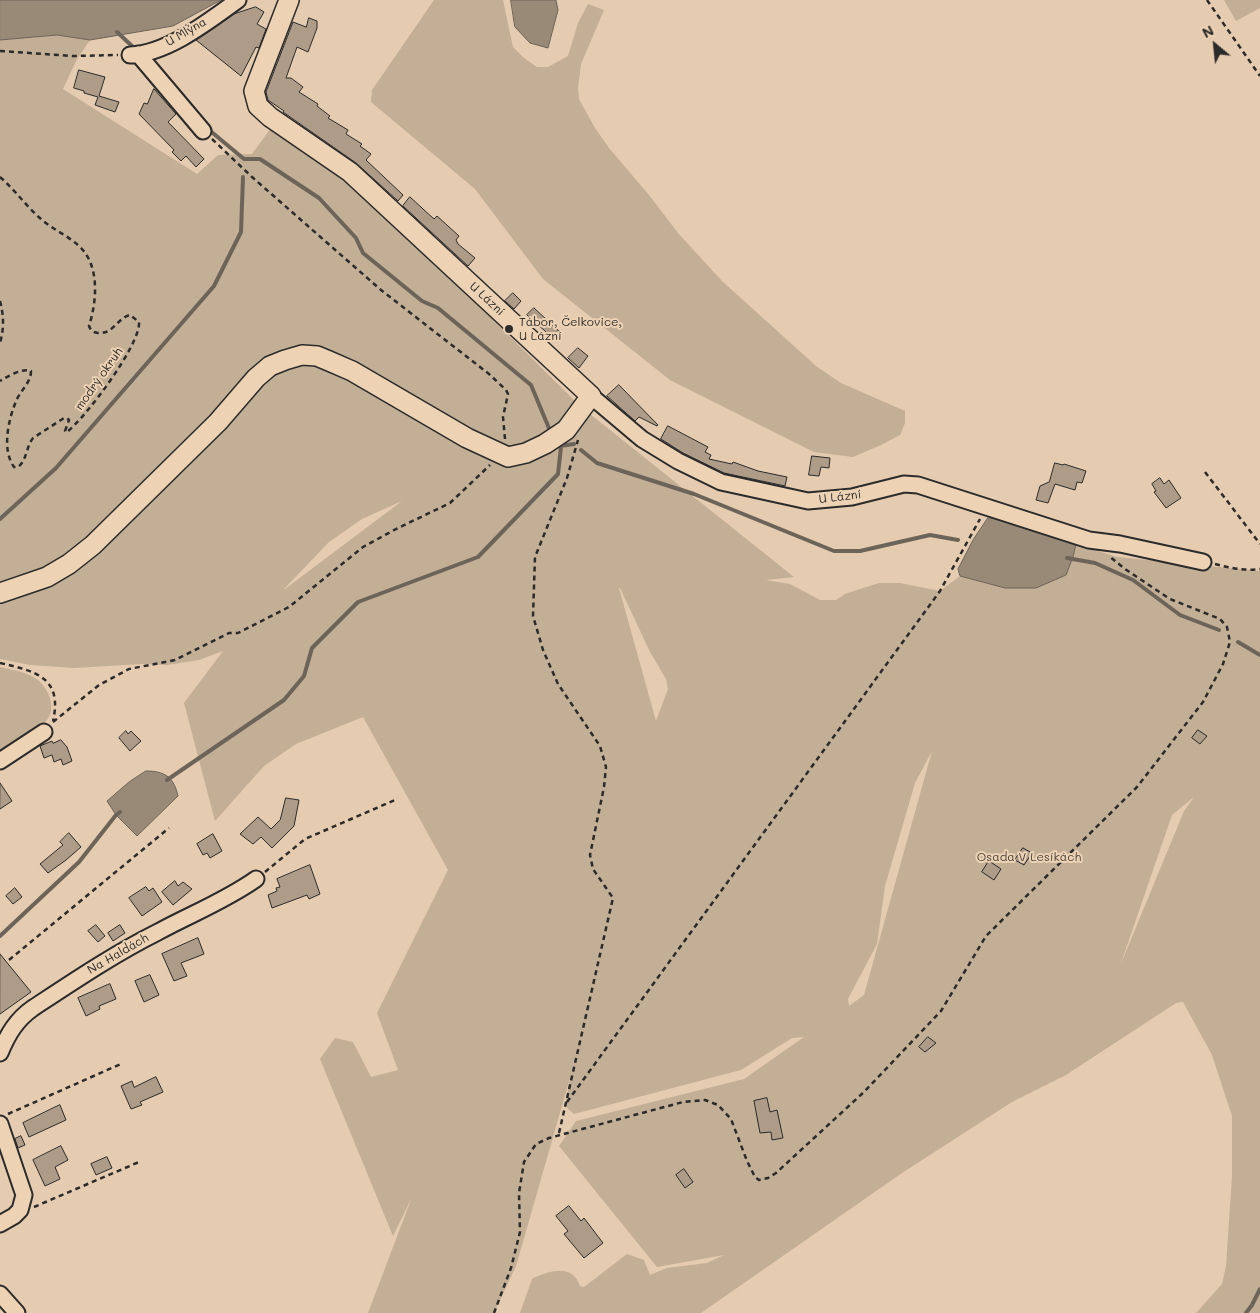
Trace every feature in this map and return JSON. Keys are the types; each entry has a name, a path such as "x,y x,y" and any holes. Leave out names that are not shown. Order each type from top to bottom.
{"street":[{"name":"U Mlýna","path":"134,55 175,42 238,0"},
{"name":"U Lázní","path":"290,0 254,91 258,106 270,117 350,172 591,396 642,439 678,461 721,482 808,501 852,497 904,484 918,485 1089,540 1120,544 1203,562"},
{"path":"134,55 203,131"},
{"path":"0,593 47,576 70,564 93,545 211,429 263,372 270,366 302,355 317,356 352,371 467,438 505,456 526,453 545,444 566,430 591,396"},
{"path":"0,762 49,727"},
{"name":"Na Haldách","path":"0,1053 13,1026 33,1008 110,958 159,931 236,893 256,879"},
{"path":"0,1124 24,1195 20,1210 0,1224"},
{"path":"0,1294 17,1313"}],"path":[{"path":"1207,0 1260,76"},
{"path":"0,52 72,56 134,55"},
{"path":"49,727 99,685 129,669 174,660 229,633 238,632 289,607 363,548 396,529 450,503 505,456 503,417 508,394 506,390 489,374 382,290 252,177 203,131"},
{"name":"modrý okruh","path":"0,177 40,219 79,246 88,258 96,294 89,326 90,330 101,333 108,332 125,316 130,315 139,322 131,348 82,417 68,432 65,432 65,429 69,420 64,418 33,438 29,443 22,464 18,467 14,467 11,463 9,429 18,398 28,382 31,371 21,371 0,381"},
{"path":"0,301 3,314 0,343"},
{"path":"559,1134 613,898 593,869 590,855 604,787 606,767 600,746 558,684 543,650 533,616 535,557 567,478 580,432"},
{"path":"1205,472 1260,544"},
{"path":"566,1103 940,591 987,507"},
{"path":"494,1313 511,1268 520,1232 519,1193 524,1162 536,1144 559,1134 683,1102 705,1100 718,1105 731,1119 747,1161 755,1176 759,1180 768,1178 776,1173 864,1092 941,1011 986,936 1137,787 1203,702 1223,664 1230,642 1227,628 1220,619 1170,599 1125,569 1089,540"},
{"path":"1203,562 1231,569 1260,569"},
{"path":"0,663 37,673 50,686 56,707 49,727"},
{"path":"256,879 305,839 395,800"},
{"path":"10,960 170,828"},
{"path":"0,1118 123,1063"},
{"path":"14,1216 140,1162"}],"green space":[{"path":"434,0 503,0 513,47 537,67 548,67 568,56 578,23 588,4 604,10 581,64 578,88 579,99 595,128 678,233 722,281 816,366 841,383 905,411 905,423 900,435 853,457 814,452 670,380 543,279 475,189 371,102 372,90"},
{"path":"1224,0 1260,0 1260,8 1236,21"},
{"name":"Osada V Lesíkách","path":"57,35 90,40 77,59 63,89 197,174 218,155 252,154 271,128 347,175 580,406 794,577 766,580 790,584 820,600 836,600 845,594 879,583 900,583 940,591 960,576 1005,588 1073,557 1076,544 1117,557 1260,571 1260,1313 1196,1313 1222,1284 1226,1266 1232,1176 1232,1116 1212,1055 1183,1002 1176,1003 1066,1075 1012,1102 902,1173 701,1313 520,1313 532,1279 545,1273 566,1272 576,1279 580,1286 584,1287 627,1254 644,1260 650,1275 667,1268 707,1263 724,1255 657,1267 559,1146 576,1121 744,1079 804,1037 792,1038 741,1070 574,1114 567,1108 566,1100 570,1078 516,1266 494,1313 368,1313 412,1197 393,1236 320,1059 335,1038 353,1042 371,1077 398,1070 377,1013 448,870 363,717 296,744 264,766 215,821 184,703 223,651 199,660 167,665 142,664 74,668 30,665 0,659 0,40","holes":["402,501 284,589 329,542 362,519","619,588 650,652 666,679 668,689 656,721","932,751 864,995 849,1006 848,999 877,944 885,886 915,783","1194,797 1184,811 1120,966 1172,815"]},
{"path":"0,667 30,675 42,684 50,698 51,712 47,720 31,735 0,756"}],"shaded area":[{"path":"0,0 221,0 173,26 90,40 57,35 0,40"},
{"path":"511,0 556,0 558,10 548,48 530,43 515,27"},
{"path":"988,518 998,518 1076,544 1066,575 1036,588 1005,588 960,576 958,569 973,540"},
{"path":"146,771 159,772 168,777 174,784 178,796 137,836 116,815 107,801 129,782"}],"building":[{"path":"256,7 264,12 257,24 266,29 259,48 256,47 241,76 196,40 234,14"},
{"path":"309,18 317,21 317,28 308,52 297,47 286,78 291,78 303,87 299,92 318,104 317,106 330,116 328,118 348,130 346,134 362,144 360,146 371,154 366,160 403,195 398,201 356,163 268,100 266,92 293,22 306,27"},
{"path":"79,70 105,77 99,96 119,102 115,112 95,105 98,97 74,88"},
{"path":"154,89 176,114 168,122 204,159 196,167 186,156 181,161 172,152 174,150 139,114 144,103 147,104"},
{"path":"410,197 434,219 437,216 459,236 456,240 458,244 475,258 468,266 403,206"},
{"path":"513,293 521,301 514,309 505,301"},
{"path":"534,308 561,333 555,340 527,315"},
{"path":"578,348 588,356 579,368 568,358"},
{"path":"619,385 657,426 639,417 635,421 607,396"},
{"path":"668,426 708,447 705,452 711,455 709,459 732,464 733,462 758,471 787,477 785,486 724,473 683,453 661,439"},
{"path":"812,456 830,458 829,468 821,467 819,476 809,475"},
{"path":"1055,463 1086,471 1082,483 1077,482 1075,490 1055,484 1048,503 1036,500 1040,486 1049,482"},
{"path":"1160,478 1164,484 1169,480 1181,498 1166,508 1154,492 1156,491 1152,484"},
{"path":"1198,730 1207,736 1200,744 1192,738"},
{"path":"126,731 128,734 131,731 141,741 130,751 119,738"},
{"path":"61,740 67,747 72,761 63,765 61,759 54,762 52,755 44,758 40,746 52,741 53,743"},
{"path":"0,783 12,801 0,809"},
{"path":"286,798 299,800 294,826 272,848 261,837 253,844 240,834 258,817 271,829 280,820"},
{"path":"69,833 81,847 48,873 40,864 63,845 60,842"},
{"path":"213,834 222,851 210,858 207,853 203,855 197,844"},
{"path":"1023,848 1032,853 1024,865 1015,860"},
{"path":"989,861 1001,869 994,880 982,872"},
{"path":"310,865 320,894 309,899 307,895 272,908 268,895 277,891 276,888 280,887 277,879"},
{"path":"175,881 178,886 183,882 192,889 173,905 162,892"},
{"path":"146,887 149,891 153,888 162,902 142,916 129,898"},
{"path":"15,888 22,897 13,904 6,896"},
{"path":"96,925 105,936 98,942 88,931"},
{"path":"120,925 125,933 113,941 108,933"},
{"path":"198,938 204,954 181,963 187,976 174,981 162,954"},
{"path":"0,954 31,992 0,1014"},
{"path":"150,975 159,995 144,1002 135,981"},
{"path":"110,984 116,999 99,1006 100,1009 86,1016 78,998"},
{"path":"928,1037 936,1043 925,1052 919,1047"},
{"path":"156,1077 163,1092 140,1102 142,1105 131,1109 121,1086 132,1081 134,1087"},
{"path":"767,1098 770,1112 777,1110 783,1138 772,1140 771,1132 760,1133 754,1101"},
{"path":"60,1105 66,1120 29,1137 23,1123"},
{"path":"21,1136 25,1145 18,1148 15,1139"},
{"path":"61,1146 68,1160 55,1167 60,1179 45,1186 33,1160"},
{"path":"107,1157 112,1168 96,1175 91,1164"},
{"path":"684,1169 693,1182 685,1188 676,1175"},
{"path":"569,1206 581,1221 584,1218 603,1243 584,1258 564,1234 568,1231 556,1216"}],"waterway":[{"path":"117,32 132,46"},
{"path":"208,129 244,159 260,159 319,198 356,238 363,253 422,301 438,308 531,385 551,433"},
{"path":"0,519 56,468 214,286 241,232 243,177"},
{"path":"560,446 574,444"},
{"path":"167,780 284,700 304,676 312,648 358,602 478,557 558,474 561,447"},
{"path":"581,450 597,463 694,494 834,551 860,551 930,535 958,540"},
{"path":"1067,558 1095,563 1133,580 1180,615 1219,630"},
{"path":"1238,642 1260,655"},
{"path":"0,936 79,862 120,812"},
{"path":"1246,1313 1260,1289"}],"place":[{"name":"Tábor, Čelkovice, U Lázní","path":"509,329"}]}
